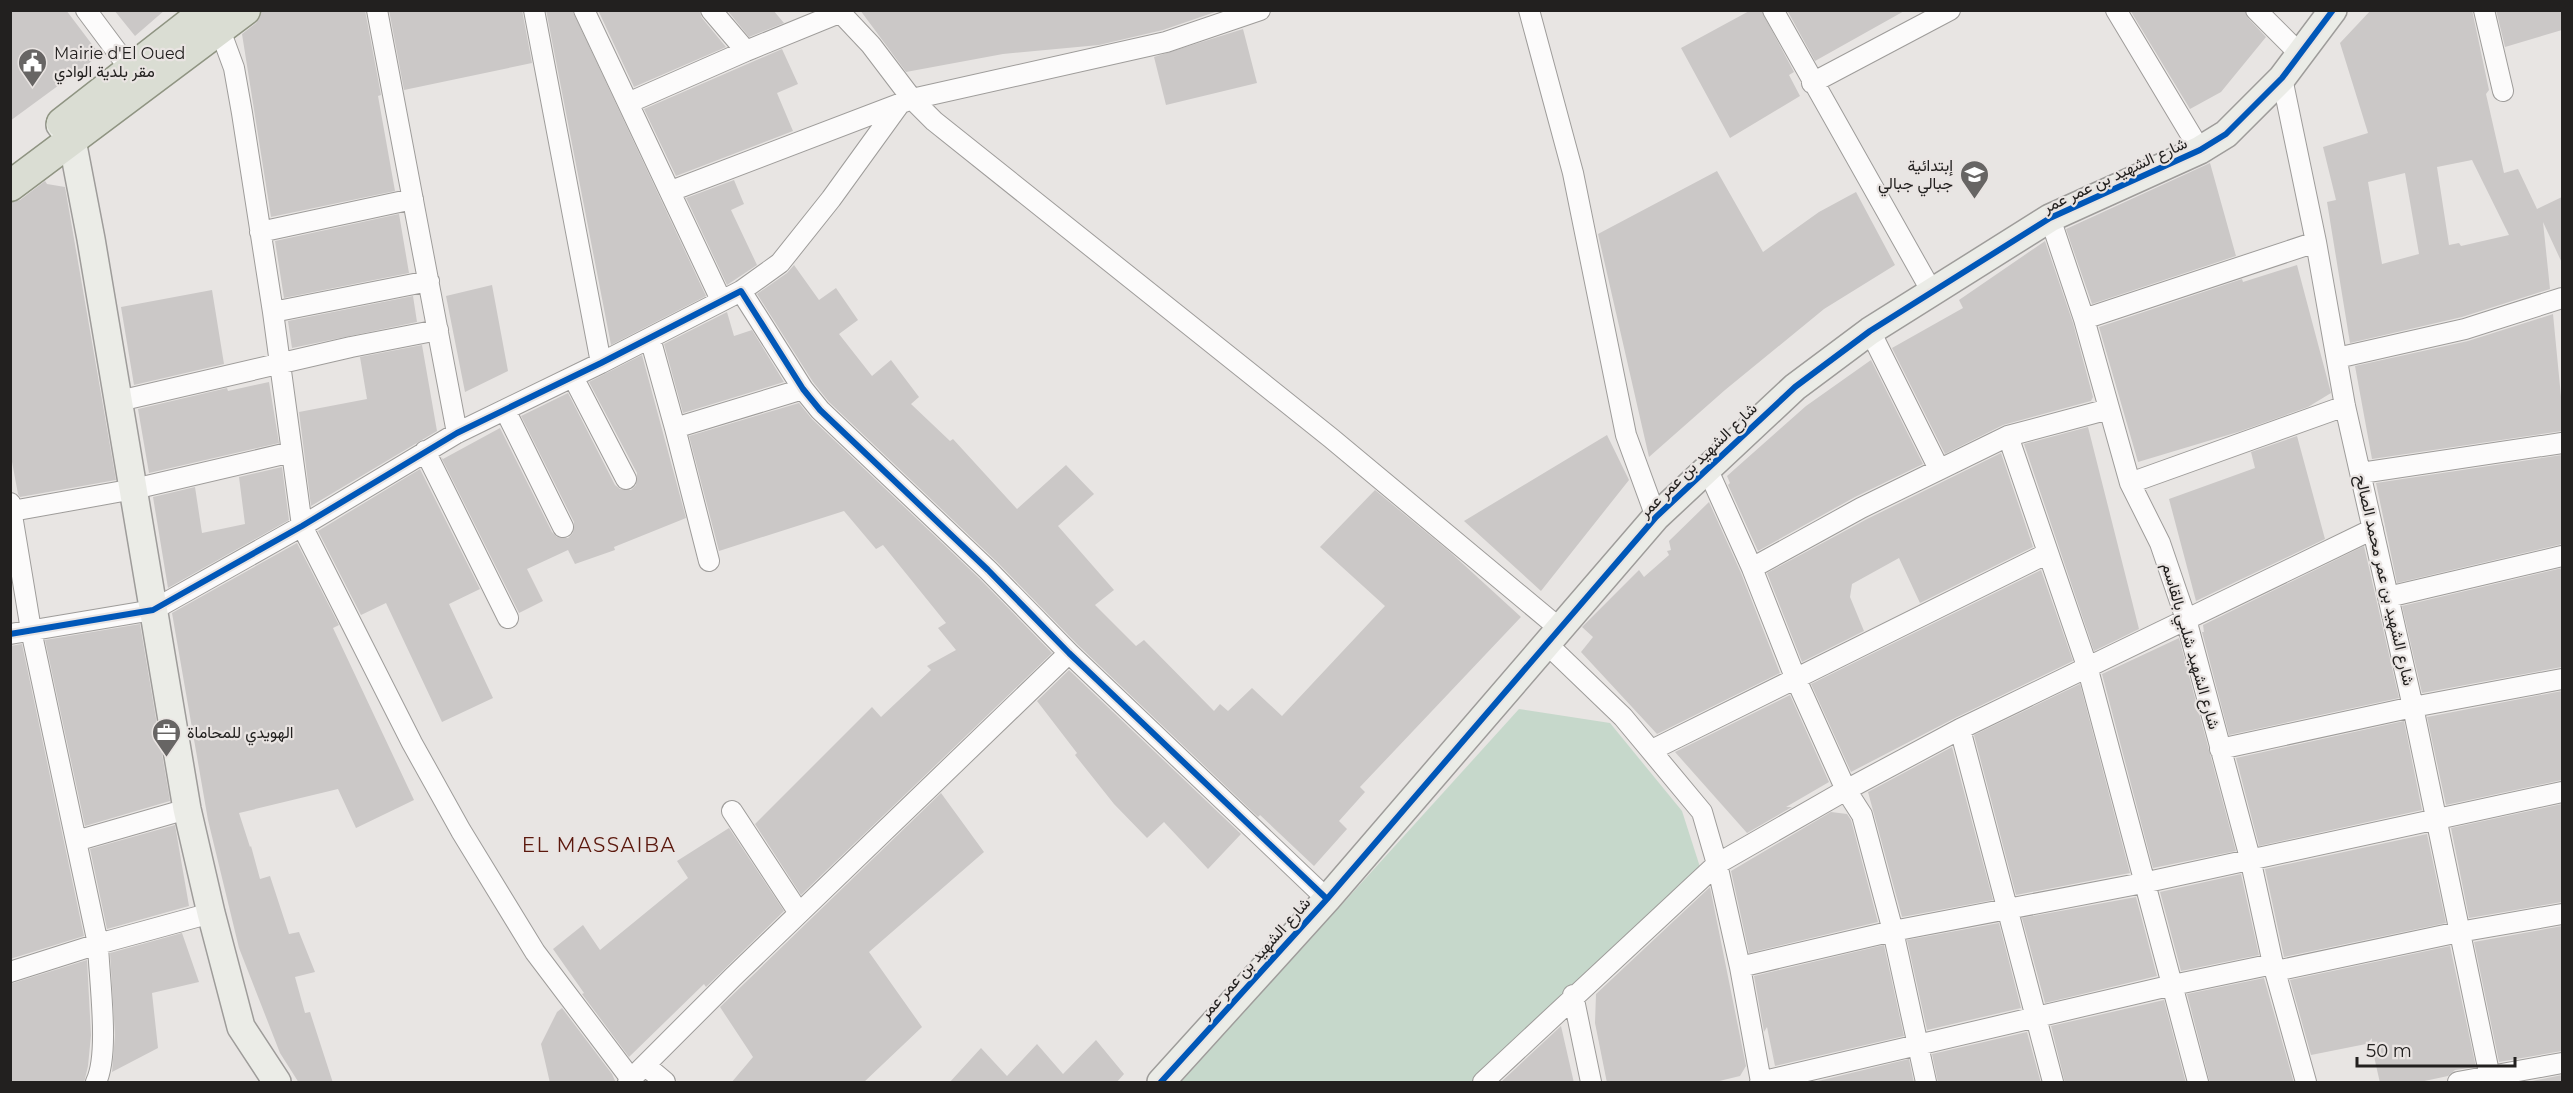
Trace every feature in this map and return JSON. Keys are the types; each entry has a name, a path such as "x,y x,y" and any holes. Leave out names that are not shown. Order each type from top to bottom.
{"main road":[{"path":"10,186 130,69 213,20 245,10"},
{"path":"10,161 65,132 213,20"}],"street":[{"path":"86,10 130,69"},
{"path":"377,10 457,433"},
{"path":"534,10 601,363"},
{"path":"585,10 721,300"},
{"path":"711,10 746,51"},
{"path":"671,191 906,102 1166,42 1260,10"},
{"path":"1529,10 1573,173 1626,435 1656,517"},
{"path":"1773,10 1812,83 1932,292"},
{"path":"1812,83 1950,10"},
{"path":"2116,10 2200,150"},
{"path":"2256,10 2300,54"},
{"name":"شارع الشهيد بن عمر عمر","path":"1161,1083 1327,899 1656,517 1795,387 1870,331 2050,219 2200,150 2226,134 2282,78 2333,10"},
{"path":"2484,10 2503,91"},
{"path":"628,103 839,12 871,45 906,102 1331,438 1553,635 1702,812 1717,864 1740,967 1761,1082 2037,1019 2173,985 2562,914"},
{"path":"213,20 234,68 273,312 302,526 412,743 461,831 536,951 630,1081 799,913 1069,653"},
{"name":"شارع الشهيد بن عمر محمد الصالح","path":"2282,78 2316,242 2345,406 2413,707 2490,1080"},
{"path":"10,634 153,610 302,526 457,433 741,291 780,263 906,102"},
{"path":"65,132 99,283 187,809 241,1027 277,1083"},
{"path":"260,232 413,199"},
{"name":"شارع الشهيد شلبي بالقاسم","path":"2050,219 2084,319 2130,483 2160,543 2186,619 2250,858 2275,968 2306,1083"},
{"path":"2084,319 2316,242"},
{"path":"273,312 429,281"},
{"path":"741,291 803,389 820,410 988,570 1069,653 1327,899"},
{"path":"2337,358 2465,329 2562,300"},
{"path":"119,401 438,330"},
{"path":"1870,331 1939,468"},
{"path":"650,338 709,561"},
{"path":"573,377 626,479"},
{"path":"675,428 803,389"},
{"path":"2130,483 2345,406"},
{"path":"1752,568 1939,468 2008,436 2109,409"},
{"path":"505,410 563,527"},
{"path":"2008,436 2087,666 2198,1083"},
{"path":"2361,473 2562,443"},
{"path":"425,451 508,618"},
{"path":"96,1083 100,1073 102,1042 98,944 31,630 11,507 134,489 292,453"},
{"path":"1707,468 1752,568 1795,677 1846,790 1862,815 1893,931 1926,1083"},
{"path":"1483,1083 1717,864 1846,790 1960,729 2373,529"},
{"path":"1652,750 2048,553"},
{"path":"2388,597 2562,556"},
{"path":"2220,749 2413,707 2562,679"},
{"path":"1960,729 2054,1083"},
{"path":"1740,967 1893,931 2143,883 2562,792"},
{"path":"76,841 187,809"},
{"path":"732,811 799,913"},
{"path":"10,972 98,944 211,913"},
{"path":"1574,996 1591,1083"},
{"path":"2458,1083 2490,1080 2562,1063"},
{"path":"646,1066 665,1083"}],"green space":[{"path":"1519,709 1610,723 1682,811 1700,867 1473,1082 1181,1082"}],"building":[{"name":"Mairie d'El Oued مقر بلدية الوادي","path":"10,10 66,10 100,55 10,121"},
{"path":"114,10 165,10 135,36"},
{"path":"262,10 365,10 381,95 378,96 395,191 271,217 242,34 256,23"},
{"path":"389,10 522,10 532,63 404,90"},
{"path":"546,10 572,10 706,296 611,345"},
{"path":"598,10 699,10 702,18 726,47 634,87"},
{"path":"727,10 773,10 784,23 749,37"},
{"path":"860,10 1221,10 1163,30 1099,45 1003,54 906,72"},
{"path":"1751,10 1761,10 1794,72 1789,75 1800,96 1730,138 1681,48"},
{"path":"1787,10 1906,10 1815,61"},
{"path":"2130,10 2244,10 2248,18 2266,37 2221,92 2190,109"},
{"path":"2371,10 2472,10 2489,90 2486,94 2504,173 2518,169 2537,209 2562,197 2562,263 2543,222 2550,289 2462,317 2350,343 2327,202 2336,200 2323,147 2368,133 2340,43","holes":["2472,160 2509,235 2461,246 2459,243 2449,245 2437,167","2405,173 2419,254 2382,264 2368,182"]},
{"path":"2496,10 2562,10 2562,30 2505,47"},
{"path":"1243,29 1257,83 1166,105 1154,57"},
{"path":"782,49 798,84 777,93 793,131 676,176 644,109"},
{"path":"2210,163 2236,256 2092,304 2066,229"},
{"path":"1717,171 1763,252 1819,212 1856,192 1895,265 1824,309 1725,390 1649,457 1598,234"},
{"path":"734,180 744,204 731,210 757,265 727,285 686,198"},
{"path":"45,181 47,184 65,187 116,480 20,497 10,451 10,203 20,200"},
{"path":"399,214 409,273 284,298 275,241"},
{"path":"2045,241 2073,323 2093,397 2091,401 2003,425 1945,454 1892,348 1963,308 1959,300"},
{"path":"794,265 819,300 836,288 858,320 839,334 872,376 891,360 919,397 911,404 950,441 953,439 1017,509 1066,465 1094,494 1058,526 1114,590 1095,605 1136,646 1144,640 1214,711 1220,704 1228,711 1252,688 1282,716 1385,606 1320,547 1375,490 1450,552 1521,617 1360,787 1365,792 1339,821 1347,829 1314,866 1260,815 1258,817 1077,644 997,562 829,402 813,382 757,294 787,273"},
{"path":"2297,265 2331,393 2308,407 2238,432 2138,462 2099,327 2242,279 2243,282"},
{"path":"492,285 508,371 465,392 446,296"},
{"path":"212,290 224,364 134,385 121,307"},
{"path":"413,296 417,322 292,348 288,321"},
{"path":"727,312 734,336 752,330 784,382 683,413 664,344"},
{"path":"2553,314 2562,407 2562,431 2372,459 2355,366 2468,341"},
{"path":"422,345 437,431 311,506 299,412 367,399 360,357"},
{"path":"642,355 686,518 614,547 615,550 575,564 568,550 527,569 543,601 519,613 441,457 443,459 500,428 552,532 557,537 568,538 573,533 574,522 521,416 568,393 615,485 620,489 631,490 636,485 637,473 589,382"},
{"path":"1871,360 1923,464 1855,497 1758,551 1728,485 1730,483 1727,476 1806,406"},
{"path":"269,382 279,443 149,473 138,409 227,388 228,391"},
{"path":"799,403 812,419 980,579 1052,653 801,895 755,824 872,707 881,717 931,670 927,666 956,650 938,628 946,623 883,545 876,549 844,511 719,551 689,436"},
{"path":"2088,427 2139,629 2094,651 2024,444"},
{"path":"1607,435 1629,480 1541,591 1464,521"},
{"path":"2297,436 2325,539 2196,601 2169,499 2255,468 2251,452"},
{"path":"2001,453 2033,547 1920,603 1899,558 1852,584 1850,597 1864,631 1802,662 1767,573 1867,519"},
{"path":"2562,455 2562,544 2397,583 2376,483"},
{"path":"282,467 289,520 168,588 153,497 195,487 202,533 245,524 239,477"},
{"path":"420,469 480,589 449,604 493,698 442,722 386,603 361,615 318,531"},
{"path":"1709,502 1741,573 1780,673 1657,734 1581,652 1593,637 1582,627 1639,570 1644,577 1669,555 1667,551 1671,550 1669,541"},
{"path":"297,543 339,625 333,628 414,800 356,828 338,789 239,813 260,879 270,876 289,934 299,932 315,972 295,977 305,1013 310,1012 333,1083 299,1083 280,1053 239,948 208,820 172,613"},
{"path":"2364,546 2399,698 2229,735 2202,632 2204,632 2203,625"},
{"path":"2562,568 2562,667 2422,693 2402,606"},
{"path":"2041,570 2073,661 1851,772 1811,684"},
{"path":"140,624 170,801 85,826 45,640"},
{"path":"2179,638 2236,851 2153,868 2102,674"},
{"path":"22,644 84,936 10,959 10,646"},
{"path":"1069,670 1241,834 1208,869 1164,822 1147,838 1114,804 1075,755 1077,753 1037,701"},
{"path":"2080,684 2130,873 2016,895 1974,735"},
{"path":"2562,691 2562,780 2446,805 2427,717"},
{"path":"1790,695 1829,782 1747,833 1675,752"},
{"path":"2404,721 2422,810 2259,846 2236,758"},
{"path":"1952,747 1993,900 1902,917 1868,792"},
{"path":"941,793 984,852 869,952 922,1027 863,1083 731,1083 753,1057 720,1007"},
{"path":"2562,804 2562,902 2469,918 2451,828"},
{"path":"1831,812 1847,814 1851,820 1878,922 1749,953 1731,871"},
{"path":"175,825 189,906 107,929 90,849"},
{"path":"729,828 784,911 706,987 704,984 629,1057 582,994 584,993 553,949 583,925 600,950 688,878 677,861"},
{"path":"2427,834 2446,923 2284,957 2265,869"},
{"path":"2241,874 2259,955 2181,971 2160,892"},
{"path":"1710,887 1746,1066 1740,1076 1711,1083 1607,1083 1595,1023 1596,994"},
{"path":"2136,897 2157,976 2045,1003 2022,918"},
{"path":"1999,923 2021,1008 1927,1030 1907,940"},
{"path":"2562,926 2562,1051 2499,1062 2474,942"},
{"path":"182,933 199,982 152,993 158,1048 112,1072 115,1035 110,953"},
{"path":"1884,945 1904,1036 1775,1066 1767,1027 1764,1032 1754,976"},
{"path":"2450,946 2476,1067 2455,1070 2448,1076 2415,1083 2380,1083 2371,1043 2311,1055 2290,980"},
{"path":"87,960 91,1035 84,1083 10,1083 10,984"},
{"path":"2264,978 2294,1083 2210,1083 2187,994"},
{"path":"2164,1000 2186,1083 2065,1083 2051,1026"},
{"path":"562,1008 612,1074 616,1083 550,1083 541,1044 557,1012"},
{"path":"1561,1026 1574,1083 1500,1083"},
{"path":"2027,1032 2041,1083 1938,1083 1932,1054"},
{"path":"1096,1040 1124,1074 1116,1083 949,1083 981,1048 1007,1076 1037,1044 1063,1074"},
{"path":"1909,1059 1914,1083 1810,1083"},
{"path":"2562,1075 2562,1083 2522,1083"}],"cycle path":[{"path":"1161,1082 1327,899 1656,517 1795,387 1870,331 2050,218 2200,150 2226,134 2282,78 2333,10"},
{"path":"10,634 153,610 302,526 457,433 741,291 803,389 820,410 988,570 1069,653 1327,899"}],"place":[{"name":"Mairie d'El Oued مقر بلدية الوادي","path":"33,88"},
{"name":"إبتدائية جبالي جبالي","path":"1974,200"},
{"name":"الهويدي للمحاماة","path":"166,758"}],"district":[{"name":"EL MASSAIBA","path":"599,845"}]}
